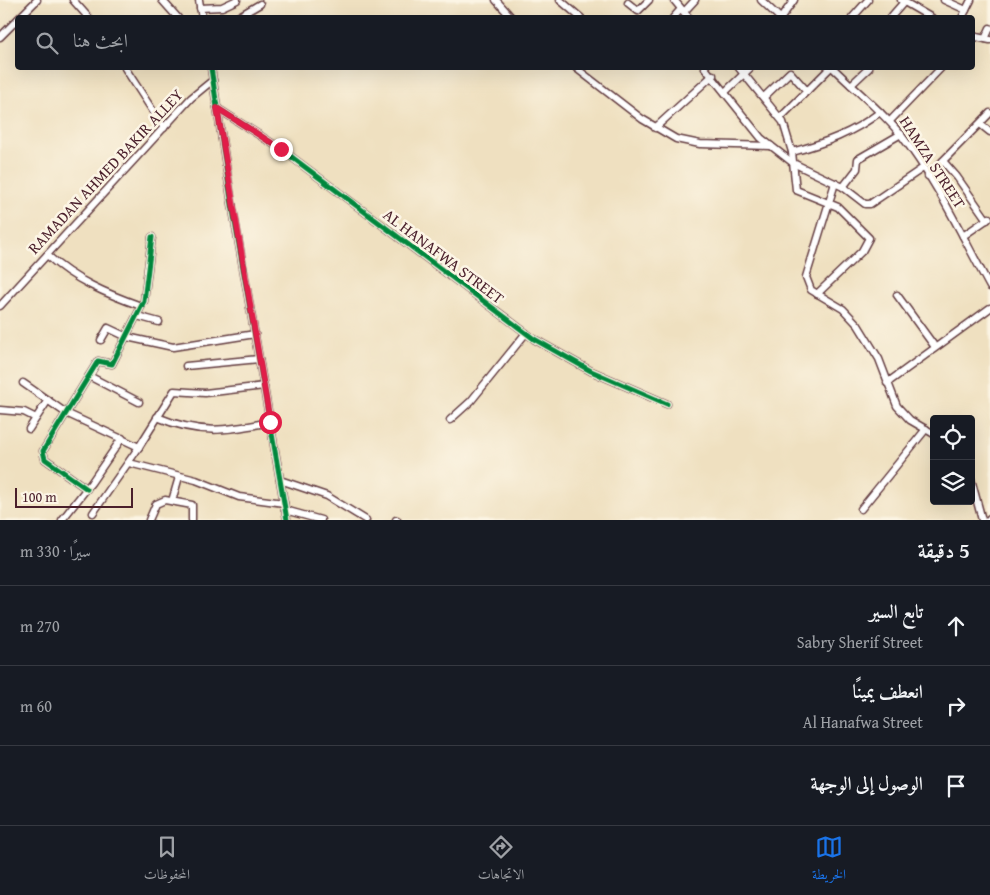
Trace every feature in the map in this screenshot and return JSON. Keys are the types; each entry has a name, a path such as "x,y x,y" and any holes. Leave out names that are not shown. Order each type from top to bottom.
{"street":[{"path":"21,15 37,0"},
{"path":"73,0 86,15"},
{"path":"162,0 175,15"},
{"path":"199,0 201,15"},
{"path":"200,8 222,8 237,0"},
{"path":"560,0 578,15"},
{"path":"628,4 638,11 649,0"},
{"path":"674,0 687,15"},
{"path":"677,15 695,0"},
{"path":"762,0 777,15"},
{"path":"782,15 794,0"},
{"path":"855,15 868,0"},
{"path":"944,0 966,10"},
{"path":"964,15 971,0"},
{"path":"497,2 509,15"},
{"path":"893,15 905,2 920,15"},
{"path":"241,15 260,4"},
{"path":"0,37 15,21"},
{"path":"975,37 988,39 990,28"},
{"path":"126,70 164,128"},
{"path":"211,70 287,520"},
{"path":"579,70 655,128 676,139 700,144 771,146"},
{"path":"707,70 761,138 793,163 843,187 865,204 870,204 923,168"},
{"path":"725,92 742,70 781,117 792,152 796,190 843,211 868,236 869,241 858,255 817,294"},
{"path":"781,117 832,70"},
{"name":"HAMZA STREET","path":"836,70 890,121 901,134 963,236 990,287"},
{"path":"851,85 867,70"},
{"path":"890,121 938,70"},
{"path":"764,97 790,72 807,91"},
{"path":"655,128 713,75"},
{"name":"RAMADAN AHMED BAKIR ALLEY","path":"0,306 198,91 213,80"},
{"name":"AL HANAFWA STREET","path":"217,108 281,149 526,333 591,371 667,404"},
{"path":"792,152 840,137 864,125 880,112"},
{"path":"928,176 990,113"},
{"path":"980,124 990,132"},
{"path":"843,187 857,169 858,159 901,134"},
{"path":"943,161 988,219 963,236"},
{"path":"835,183 806,277 808,286 817,294 843,309 858,325 879,359 892,398 903,413 930,432"},
{"path":"87,489 42,456 43,451 100,360 112,364 127,337 141,306 146,289 152,238"},
{"path":"46,255 68,272 101,291 141,306"},
{"path":"984,277 990,271"},
{"path":"898,295 935,347"},
{"path":"887,383 990,308"},
{"path":"137,316 159,322"},
{"path":"101,340 108,328 127,337 173,348 255,334"},
{"path":"450,420 471,401 526,333"},
{"path":"186,366 259,359"},
{"path":"89,376 139,402"},
{"path":"23,384 66,413 139,447"},
{"path":"94,513 129,463 172,392 176,390 204,394 264,386"},
{"path":"29,429 48,400"},
{"path":"0,410 24,412 36,418"},
{"path":"157,418 182,427 205,431 229,430 270,422"},
{"path":"861,509 926,429"},
{"path":"62,520 87,489 122,438"},
{"path":"129,463 202,482 239,497 284,506 321,520"},
{"path":"172,501 179,476"},
{"path":"280,480 327,496 366,520"},
{"path":"975,494 982,520"},
{"path":"149,520 159,502 172,501 192,505 192,520"}],"cycle path":[{"path":"211,70 231,198 287,520"},
{"path":"217,108 281,149 534,339 591,371 667,404"},
{"path":"87,489 45,459 43,451 98,361 112,364 144,301 152,237"}],"route":[{"path":"270,422 217,108 281,149"}]}
